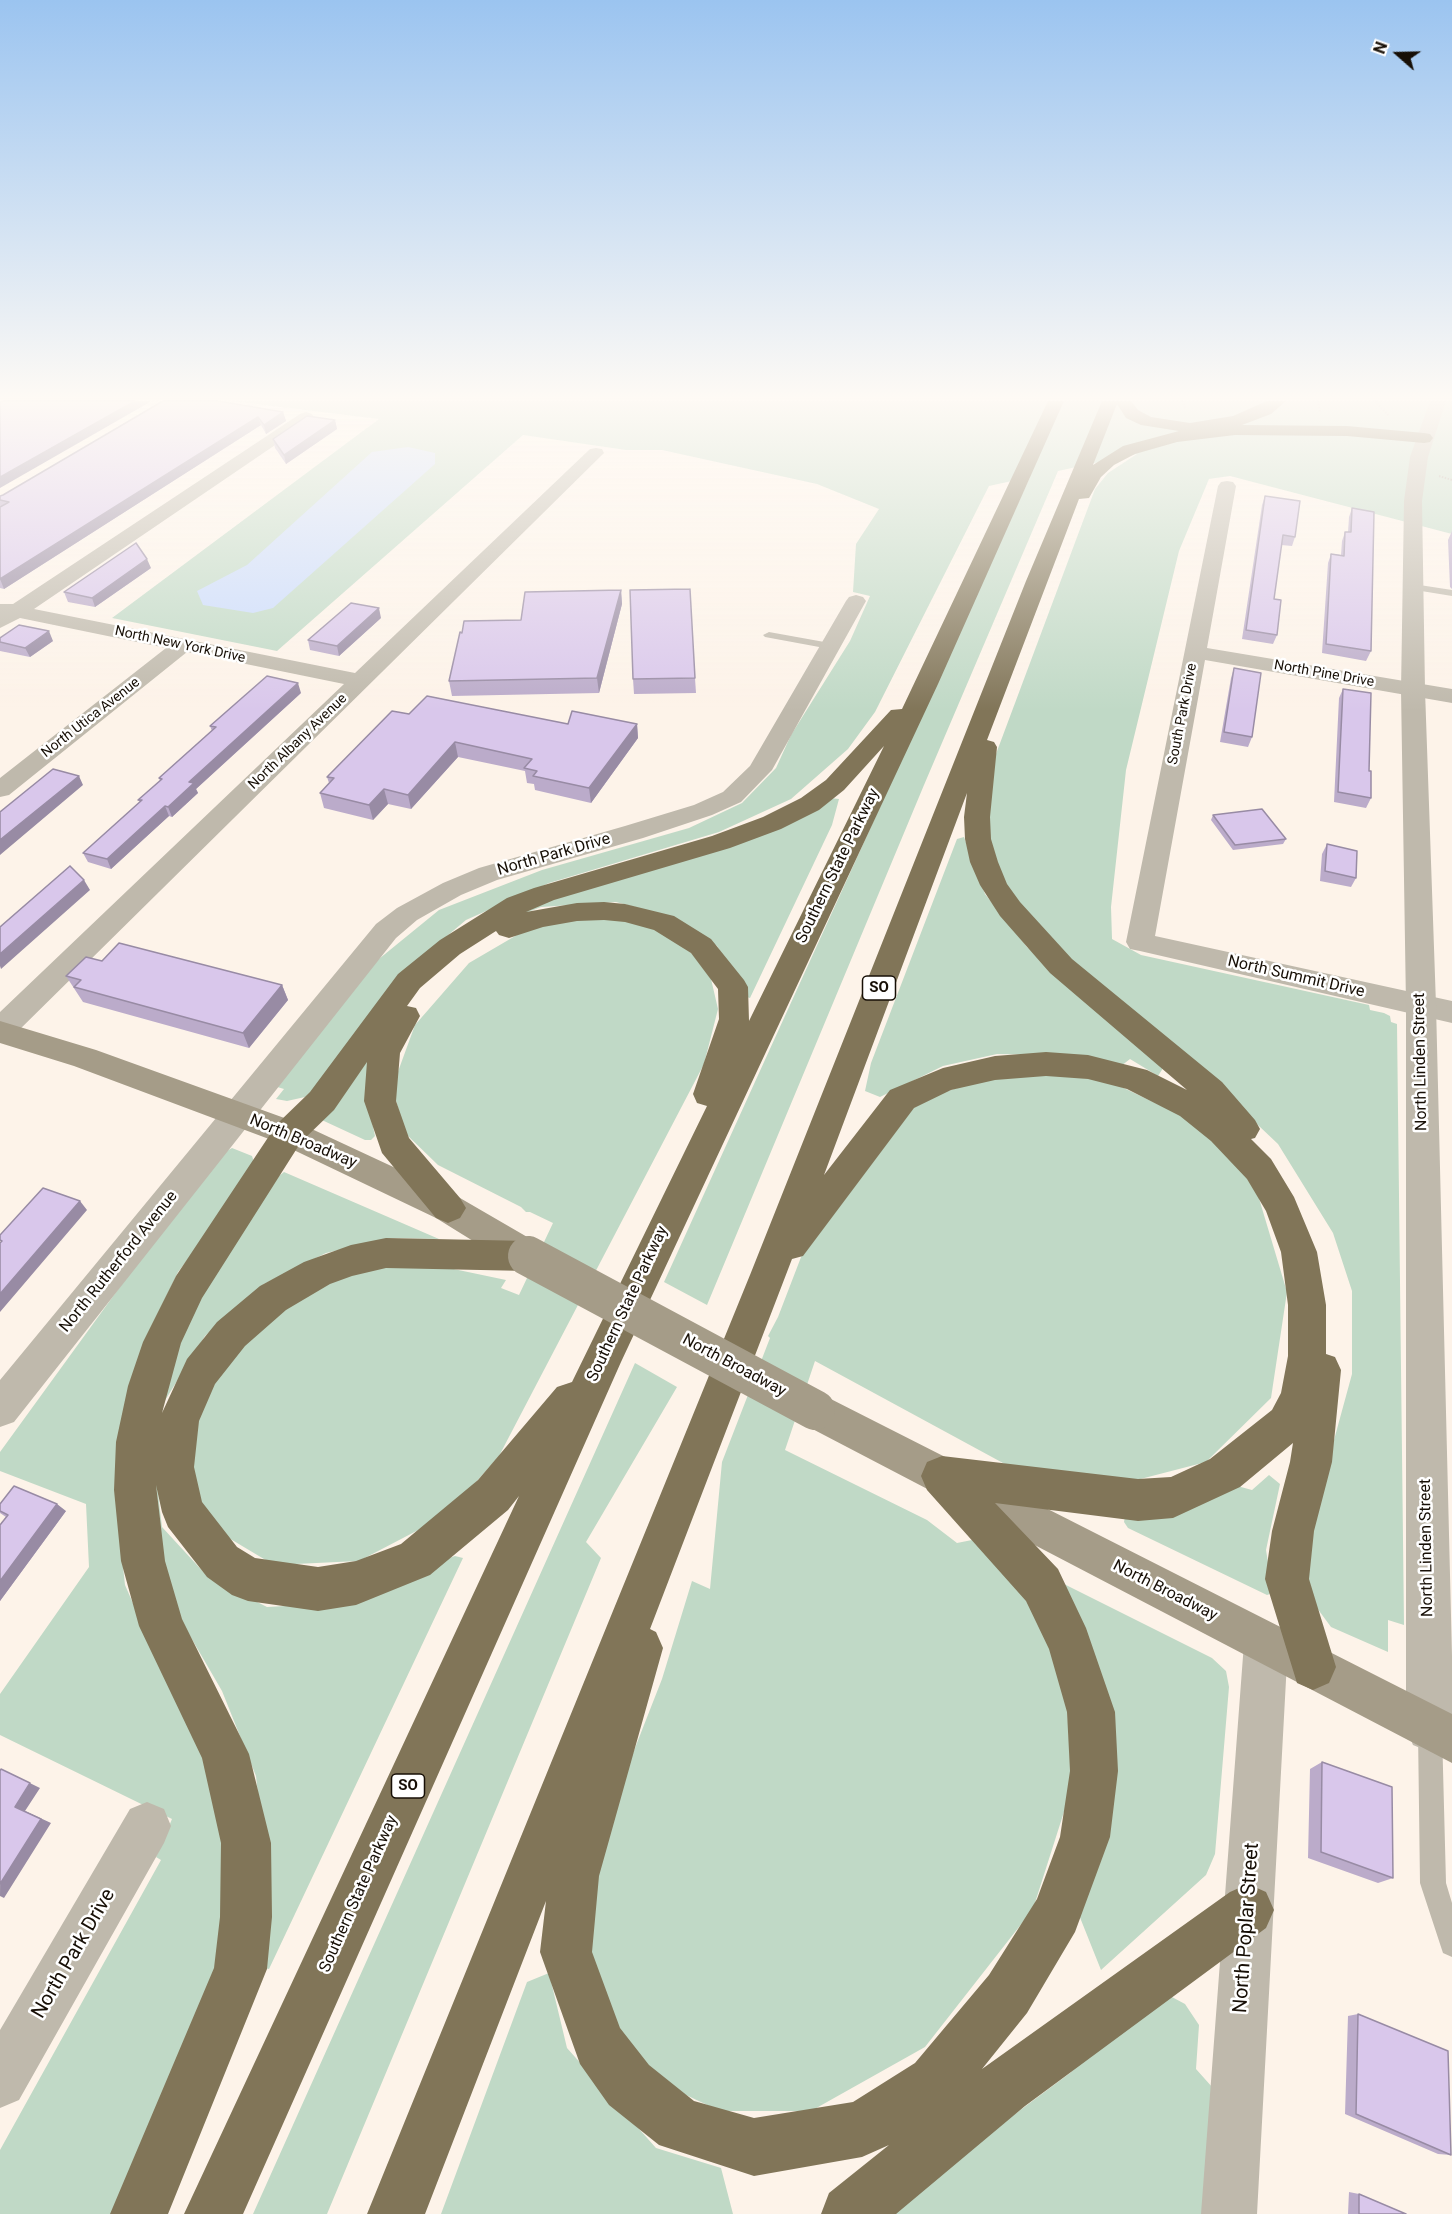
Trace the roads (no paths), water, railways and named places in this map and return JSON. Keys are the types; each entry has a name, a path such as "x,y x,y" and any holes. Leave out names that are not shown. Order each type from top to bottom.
{"highway":[{"name":"Southern State Parkway","path":"213,2214 603,1358 926,684 1009,504"},
{"name":"SO","path":"396,2214 768,1275 1068,504"},
{"path":"1036,581 1071,522 1079,504"},
{"path":"139,2214 240,1969 246,1907 246,1843 225,1754 162,1626 143,1562 135,1490 136,1442 148,1386 162,1342 189,1287 289,1133 300,1119 322,1101 409,981 450,947 517,905 544,894 721,842 772,823 810,804 835,785 860,760 926,684"},
{"path":"990,702 977,817 980,847 994,885 1010,909 1061,966 1210,1091 1257,1146 1292,1201 1310,1243 1320,1285 1324,1328 1311,1462 1293,1531 1287,1579 1313,1667"},
{"path":"448,1208 394,1144 380,1101 384,1053 406,1016 430,983 463,953 492,933 539,918 577,912 604,911 625,913 664,923 701,946 733,987 734,1019 666,1224"},
{"path":"768,1275 902,1099 943,1080 995,1068 1046,1064 1088,1067 1136,1079 1192,1107 1223,1132 1259,1169 1282,1207 1299,1252 1307,1305 1307,1356 1300,1396 1286,1423 1225,1473 1173,1497 1138,1500 942,1476"},
{"path":"528,1256 386,1253 351,1261 317,1273 273,1298 231,1334 201,1372 179,1422 173,1467 183,1512 222,1562 248,1579 318,1588 356,1583 415,1560 493,1495 603,1358"},
{"path":"697,1454 574,1876 566,1952 599,2045 628,2085 680,2125 754,2147 862,2129 935,2083 1008,1994 1057,1914 1085,1837 1094,1771 1091,1712 1070,1644 1042,1585 942,1476"},
{"path":"850,2214 1005,2086 1248,1910"}],"main road":[{"name":"North Broadway","path":"0,1031 85,1058 289,1133 448,1208 528,1256 815,1410 1441,1734"}],"street":[{"path":"5,614 173,504"},
{"name":"North Albany Avenue","path":"0,1031 543,504"},
{"name":"South Park Drive","path":"1140,942 1223,504"},
{"name":"North Linden Street","path":"1414,504 1413,690 1441,1734"},
{"name":"North Park Drive","path":"238,1114 386,931 407,914 452,889 488,874 703,810 732,797 760,770 856,601"},
{"name":"North New York Drive","path":"5,614 183,645 360,681"},
{"name":"North Utica Avenue","path":"0,790 183,645"},
{"name":"North Pine Drive","path":"1195,652 1452,696"},
{"name":"North Summit Drive","path":"1140,942 1452,1012"},
{"name":"North Rutherford Avenue","path":"0,1409 238,1114"},
{"name":"North Poplar Street","path":"1229,2214 1266,1643"},
{"name":"North Park Drive","path":"0,2081 147,1826"}],"lane":[{"path":"1413,587 1452,593"},
{"path":"769,635 830,646"},
{"path":"1441,1734 1433,1882 1452,1944"}],"water":[{"path":"314,504 390,504 273,608 253,613 203,605 197,591 247,565"}]}
